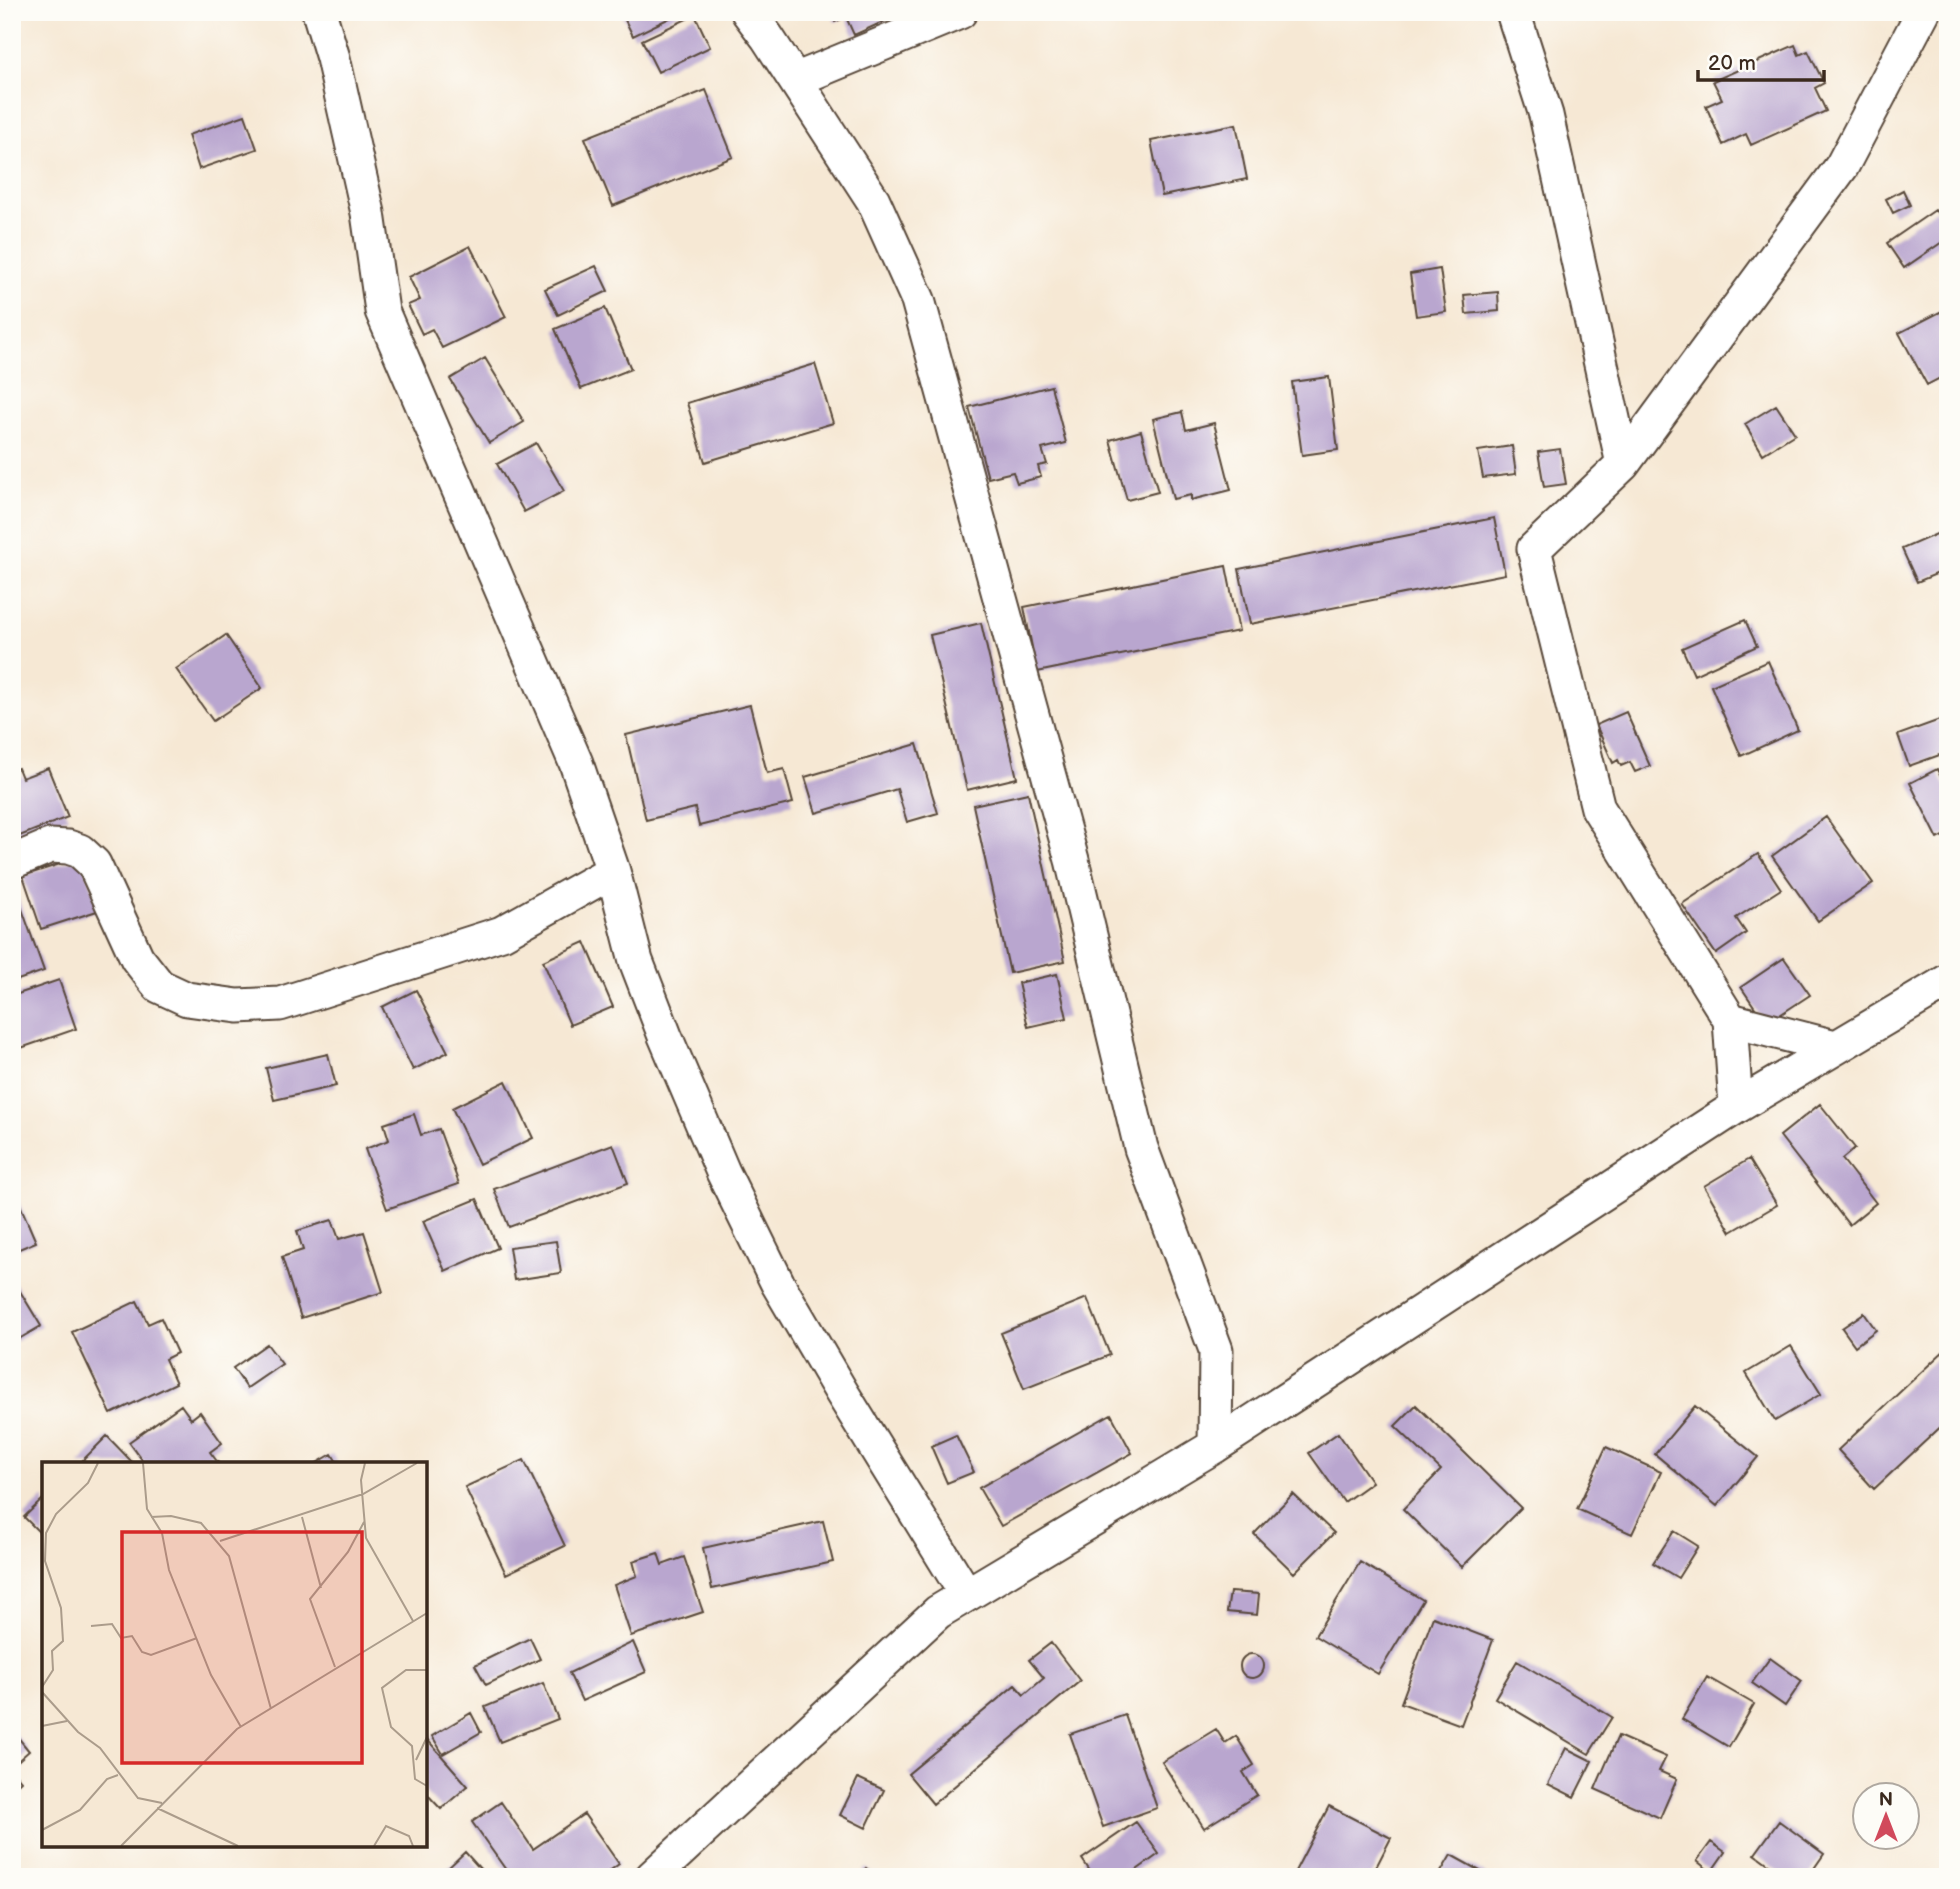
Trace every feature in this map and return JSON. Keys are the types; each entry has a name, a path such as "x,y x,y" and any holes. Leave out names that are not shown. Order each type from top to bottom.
{"street":[{"path":"319,12 333,58 368,213 382,311 576,763 613,871 636,961 664,1036 723,1172 778,1284 966,1594"},
{"path":"748,12 873,200 918,300 1072,860 1141,1147 1216,1350 1215,1446"},
{"path":"795,80 960,12"},
{"path":"1513,12 1546,115 1623,464"},
{"path":"1736,1107 1730,1020 1598,808 1534,549 1623,464 1842,166 1923,12"},
{"path":"12,862 50,846 80,851 94,864 137,958 159,986 187,999 238,1006 281,1004 502,933 613,871"},
{"path":"652,1877 938,1612 1215,1446 1736,1107 1948,981"},
{"path":"1730,1020 1835,1047"}],"building":[{"path":"621,12 682,12 633,36"},
{"path":"831,12 905,12 854,35 846,17 835,22"},
{"path":"695,15 710,47 658,72 642,40"},
{"path":"1795,45 1799,55 1808,51 1824,83 1815,88 1826,111 1751,145 1746,134 1723,145 1706,106 1722,99 1713,81"},
{"path":"706,90 733,157 613,206 585,138"},
{"path":"245,115 257,149 199,169 188,135"},
{"path":"1236,124 1247,179 1162,196 1151,141"},
{"path":"1903,190 1910,205 1893,213 1886,199"},
{"path":"1935,210 1948,227 1948,238 1904,268 1887,243"},
{"path":"470,246 506,317 442,348 432,329 422,334 408,305 420,300 409,277"},
{"path":"596,266 608,291 558,315 545,289"},
{"path":"1440,269 1446,312 1416,316 1410,274"},
{"path":"1498,292 1499,311 1466,314 1464,295"},
{"path":"605,308 631,369 581,389 555,329"},
{"path":"1948,308 1948,374 1927,385 1899,333"},
{"path":"485,358 524,422 489,443 450,379"},
{"path":"815,364 833,423 705,462 687,403"},
{"path":"1329,377 1338,450 1302,455 1292,382"},
{"path":"1051,386 1066,443 1042,449 1047,464 1038,466 1041,477 1017,483 1013,472 988,478 969,407"},
{"path":"1776,405 1795,434 1763,454 1745,424"},
{"path":"1182,412 1186,430 1214,423 1231,490 1191,500 1191,495 1173,499 1153,419"},
{"path":"1141,431 1158,492 1127,500 1110,440"},
{"path":"536,443 564,491 524,512 497,464"},
{"path":"1512,446 1516,474 1483,478 1478,451"},
{"path":"1560,449 1566,484 1544,487 1538,452"},
{"path":"1494,518 1505,574 1250,624 1239,569"},
{"path":"1948,529 1948,569 1917,582 1902,549"},
{"path":"1226,566 1239,631 1037,672 1024,607"},
{"path":"1745,620 1757,646 1694,675 1682,648"},
{"path":"981,623 1017,778 967,790 930,635"},
{"path":"226,635 262,688 213,721 176,669"},
{"path":"1768,661 1798,730 1741,756 1711,686"},
{"path":"750,705 767,773 784,769 793,803 699,826 695,808 646,820 626,735"},
{"path":"1626,712 1650,766 1635,772 1630,762 1621,766 1618,760 1613,763 1596,725"},
{"path":"1948,717 1948,752 1909,766 1898,735"},
{"path":"917,744 938,813 907,822 897,789 816,813 805,777"},
{"path":"18,768 22,778 48,768 68,817 12,839 12,770"},
{"path":"1937,769 1948,792 1948,834 1938,839 1910,783"},
{"path":"1028,793 1065,961 1010,973 973,805"},
{"path":"1826,817 1873,883 1818,921 1772,856"},
{"path":"1758,854 1781,889 1736,918 1746,933 1716,954 1682,904"},
{"path":"82,857 100,910 41,929 23,876"},
{"path":"12,881 44,971 12,982"},
{"path":"585,942 613,1007 570,1025 543,961"},
{"path":"1784,958 1810,995 1766,1024 1741,987"},
{"path":"1057,974 1067,1018 1028,1027 1018,983"},
{"path":"59,980 76,1029 12,1051 12,996"},
{"path":"416,990 448,1052 413,1070 382,1007"},
{"path":"328,1054 336,1086 274,1100 266,1068"},
{"path":"506,1081 533,1138 479,1164 452,1108"},
{"path":"1820,1104 1855,1148 1842,1159 1876,1203 1849,1225 1780,1136"},
{"path":"414,1114 421,1135 439,1129 459,1184 387,1209 365,1149 389,1140 384,1124"},
{"path":"613,1144 628,1183 509,1227 494,1189"},
{"path":"1749,1159 1777,1205 1731,1232 1704,1186"},
{"path":"12,1186 36,1242 12,1252"},
{"path":"477,1199 498,1248 445,1271 423,1221"},
{"path":"332,1220 339,1239 364,1232 383,1292 301,1318 282,1257 303,1250 297,1231"},
{"path":"556,1241 561,1273 514,1280 509,1247"},
{"path":"12,1278 41,1326 12,1343"},
{"path":"1087,1298 1110,1355 1024,1389 1001,1333"},
{"path":"137,1301 148,1324 161,1318 177,1353 165,1359 176,1383 111,1414 72,1332"},
{"path":"1864,1313 1876,1330 1855,1346 1842,1328"},
{"path":"267,1344 282,1364 247,1388 233,1368"},
{"path":"1791,1346 1821,1394 1775,1421 1746,1373"},
{"path":"1948,1347 1948,1420 1874,1489 1838,1450"},
{"path":"181,1405 191,1419 200,1412 222,1443 210,1452 218,1462 144,1462 129,1442"},
{"path":"1416,1405 1521,1508 1462,1567 1403,1509 1441,1470 1395,1426"},
{"path":"1695,1406 1758,1457 1717,1506 1655,1454"},
{"path":"1111,1414 1132,1453 1001,1526 979,1488"},
{"path":"1338,1433 1372,1482 1344,1502 1309,1453"},
{"path":"956,1435 974,1472 947,1483 931,1446"},
{"path":"107,1436 132,1462 81,1462"},
{"path":"1606,1447 1661,1472 1632,1534 1577,1509"},
{"path":"332,1454 337,1462 318,1462"},
{"path":"524,1460 565,1546 506,1574 465,1487"},
{"path":"1293,1494 1334,1533 1294,1573 1254,1534"},
{"path":"42,1500 42,1535 24,1517"},
{"path":"823,1521 833,1562 712,1589 703,1548"},
{"path":"1674,1531 1698,1546 1678,1578 1653,1563"},
{"path":"658,1553 662,1565 684,1557 703,1612 631,1636 614,1585 637,1576 633,1561"},
{"path":"1360,1562 1423,1600 1378,1674 1315,1636"},
{"path":"1230,1592 1259,1594 1257,1615 1227,1612"},
{"path":"1433,1617 1493,1640 1461,1725 1401,1703"},
{"path":"530,1638 540,1659 486,1685 475,1665"},
{"path":"633,1642 646,1672 582,1701 569,1673"},
{"path":"1051,1643 1080,1681 933,1804 908,1774 1015,1685 1024,1695 1044,1678 1029,1660"},
{"path":"1252,1654 1261,1657 1264,1666 1261,1675 1252,1678 1243,1675 1240,1666 1243,1657"},
{"path":"1770,1658 1802,1681 1785,1706 1752,1683"},
{"path":"1517,1661 1612,1717 1589,1754 1495,1698"},
{"path":"1707,1677 1754,1704 1729,1747 1682,1719"},
{"path":"543,1683 558,1719 500,1742 485,1707"},
{"path":"471,1713 481,1732 443,1754 432,1736"},
{"path":"1125,1715 1157,1808 1103,1827 1070,1734"},
{"path":"1216,1729 1225,1743 1236,1736 1254,1765 1243,1772 1257,1795 1204,1828 1162,1762"},
{"path":"12,1730 29,1751 12,1766"},
{"path":"1618,1736 1666,1757 1659,1771 1677,1779 1660,1818 1595,1789"},
{"path":"427,1739 468,1786 441,1809 427,1794"},
{"path":"1566,1748 1592,1761 1574,1797 1548,1784"},
{"path":"12,1770 21,1781 12,1789"},
{"path":"858,1778 884,1790 866,1828 840,1815"},
{"path":"501,1802 533,1849 584,1814 619,1864 601,1877 511,1877 472,1822"},
{"path":"1329,1806 1391,1838 1371,1877 1292,1877"},
{"path":"1779,1821 1824,1854 1808,1877 1786,1877 1755,1854"},
{"path":"1136,1822 1159,1854 1127,1877 1094,1877 1082,1859"},
{"path":"1711,1842 1725,1852 1711,1872 1697,1861"},
{"path":"465,1852 482,1871 476,1877 455,1877 447,1869"},
{"path":"1451,1855 1491,1877 1438,1877"},
{"path":"866,1868 877,1877 858,1877"}]}
